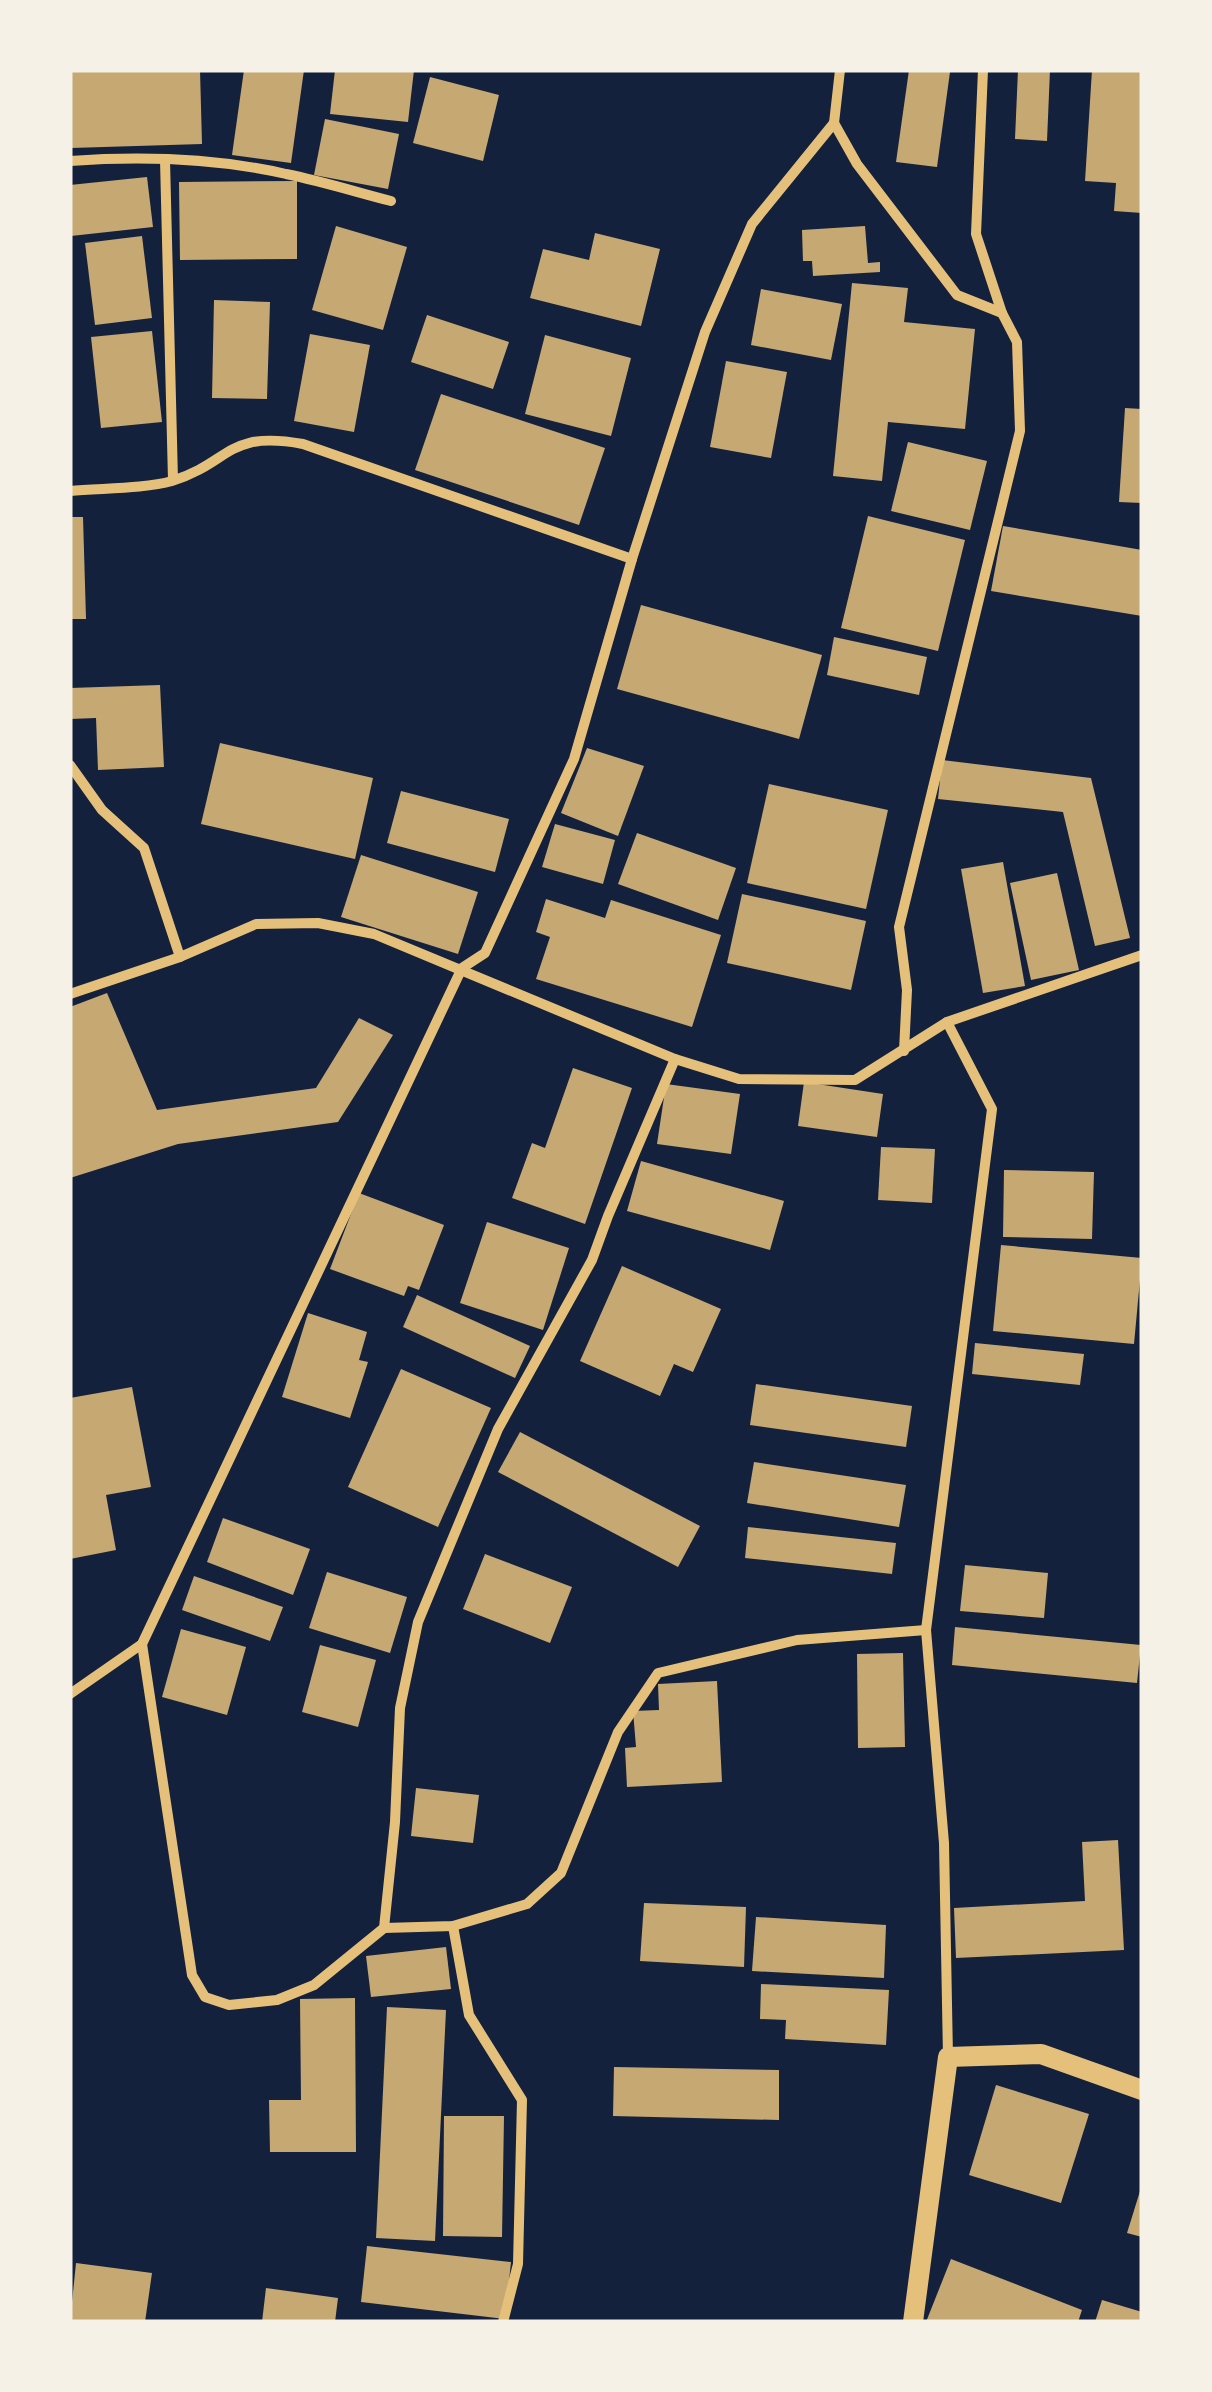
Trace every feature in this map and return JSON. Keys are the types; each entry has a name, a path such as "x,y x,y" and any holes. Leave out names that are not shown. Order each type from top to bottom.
{"main road":[{"path":"913,2322 948,2057 1040,2054 1142,2090"}],"street":[{"path":"70,1694 142,1644 462,968 485,953 574,760 632,559 705,332 752,224 834,123 840,70"},
{"path":"904,1051 908,990 899,927 1020,432 1016,342 1002,313 976,234 984,70"},
{"path":"834,123 857,164 956,295 1002,313"},
{"path":"165,160 174,480"},
{"path":"70,161 165,160 284,173 391,201"},
{"path":"70,491 174,480 236,445 259,439 291,442 632,559"},
{"path":"70,765 102,810 144,848 180,957"},
{"path":"70,994 180,957 256,924 318,923 374,934 676,1060 740,1079 854,1080 947,1022 1142,955"},
{"path":"947,1022 992,1109 926,1630 944,1843 948,2057"},
{"path":"384,1928 395,1822 400,1708 418,1622 498,1429 592,1260 676,1060"},
{"path":"142,1644 192,1974 205,1997 229,2005 277,2000 314,1985 384,1928 454,1926 527,1904 561,1873 618,1732 658,1673 797,1640 926,1630"},
{"path":"454,1926 468,2015 522,2100 518,2264 503,2322"}],"building":[{"path":"70,70 200,70 202,144 71,148"},
{"path":"244,70 304,70 291,163 232,155"},
{"path":"335,70 414,70 408,122 330,114"},
{"path":"909,70 950,72 937,167 896,162"},
{"path":"1018,70 1050,70 1047,141 1015,139"},
{"path":"1092,70 1142,70 1142,213 1114,211 1116,183 1085,181"},
{"path":"430,77 499,95 483,161 413,143"},
{"path":"325,119 399,134 388,189 314,175"},
{"path":"147,177 153,227 71,236 70,185"},
{"path":"297,181 297,259 180,260 179,182"},
{"path":"336,226 407,247 383,330 312,310"},
{"path":"865,226 868,263 880,262 880,272 813,276 812,261 803,261 802,230"},
{"path":"595,233 660,249 641,326 530,298 543,249 589,260"},
{"path":"142,236 152,318 95,325 85,243"},
{"path":"852,283 908,288 904,322 975,329 965,429 888,422 882,481 833,476"},
{"path":"761,289 842,304 831,360 751,345"},
{"path":"214,300 270,302 267,399 212,398"},
{"path":"427,315 509,342 493,389 411,362"},
{"path":"152,331 162,422 101,428 91,337"},
{"path":"310,334 370,345 354,432 294,421"},
{"path":"545,335 631,358 611,436 525,414"},
{"path":"726,361 787,372 771,458 710,447"},
{"path":"441,394 605,448 579,525 415,470"},
{"path":"1125,408 1142,409 1142,503 1119,502"},
{"path":"908,442 987,461 970,530 891,511"},
{"path":"868,516 965,540 938,651 841,628"},
{"path":"70,517 83,517 86,619 70,619"},
{"path":"1003,526 1142,550 1142,616 991,591"},
{"path":"641,605 822,655 799,739 617,689"},
{"path":"834,637 927,657 919,695 827,675"},
{"path":"160,685 164,767 98,770 96,718 70,719 70,688"},
{"path":"220,743 373,778 355,859 201,824"},
{"path":"587,748 644,766 618,836 561,813"},
{"path":"942,760 1091,778 1130,938 1095,946 1063,812 938,799"},
{"path":"769,784 888,810 866,909 747,883"},
{"path":"401,791 509,819 495,872 387,843"},
{"path":"555,824 615,840 603,884 542,867"},
{"path":"637,833 736,868 718,920 618,884"},
{"path":"361,855 478,892 458,954 341,917"},
{"path":"1003,862 1025,986 983,993 961,869"},
{"path":"1057,873 1079,970 1031,980 1010,883"},
{"path":"742,894 866,921 851,990 727,963"},
{"path":"546,899 605,918 611,900 721,935 692,1027 536,979 550,937 536,932"},
{"path":"107,993 157,1110 316,1088 359,1018 393,1035 338,1122 178,1144 70,1178 70,1007"},
{"path":"573,1068 632,1088 585,1224 512,1198 532,1143 545,1148"},
{"path":"804,1082 883,1094 877,1137 798,1126"},
{"path":"666,1084 740,1094 731,1154 657,1144"},
{"path":"881,1147 935,1149 932,1203 878,1200"},
{"path":"641,1161 784,1201 770,1250 627,1211"},
{"path":"1004,1170 1094,1172 1092,1239 1003,1237"},
{"path":"359,1193 444,1225 419,1290 408,1286 404,1296 330,1269"},
{"path":"487,1222 569,1248 543,1330 460,1303"},
{"path":"1001,1245 1142,1258 1134,1344 993,1331"},
{"path":"622,1266 721,1309 693,1372 674,1364 660,1396 580,1361"},
{"path":"417,1295 530,1346 515,1378 403,1327"},
{"path":"308,1313 367,1332 359,1360 368,1362 350,1418 282,1397"},
{"path":"975,1343 1084,1354 1080,1385 972,1374"},
{"path":"401,1369 491,1408 438,1527 348,1487"},
{"path":"756,1384 912,1406 906,1447 750,1425"},
{"path":"132,1387 151,1487 106,1495 116,1550 70,1559 70,1398"},
{"path":"520,1432 700,1526 678,1567 498,1472"},
{"path":"754,1462 906,1485 899,1527 747,1503"},
{"path":"223,1518 310,1549 293,1595 207,1562"},
{"path":"748,1527 896,1543 892,1574 745,1558"},
{"path":"485,1554 572,1587 550,1643 463,1609"},
{"path":"965,1565 1048,1573 1044,1618 960,1611"},
{"path":"327,1572 407,1597 390,1653 309,1628"},
{"path":"194,1576 283,1607 270,1641 182,1610"},
{"path":"955,1627 1141,1645 1137,1683 952,1665"},
{"path":"181,1629 246,1647 227,1715 162,1697"},
{"path":"320,1645 376,1660 358,1727 302,1712"},
{"path":"903,1653 905,1747 858,1748 857,1654"},
{"path":"717,1681 722,1782 627,1787 625,1748 636,1747 633,1711 659,1710 658,1684"},
{"path":"416,1788 479,1795 473,1843 411,1836"},
{"path":"1118,1840 1124,1950 956,1958 954,1908 1085,1901 1082,1842"},
{"path":"644,1903 746,1907 744,1967 640,1961"},
{"path":"756,1917 886,1925 884,1978 752,1971"},
{"path":"446,1947 451,1989 371,1997 366,1956"},
{"path":"761,1984 889,1990 886,2045 785,2039 786,2020 760,2019"},
{"path":"355,1998 356,2152 270,2152 269,2100 301,2100 300,1999"},
{"path":"387,2007 446,2010 435,2241 376,2238"},
{"path":"614,2067 779,2070 779,2120 613,2116"},
{"path":"996,2085 1089,2114 1061,2203 969,2175"},
{"path":"444,2116 504,2116 502,2237 443,2236"},
{"path":"1142,2188 1142,2237 1127,2233"},
{"path":"367,2246 511,2262 505,2319 361,2302"},
{"path":"951,2259 1082,2310 1078,2322 926,2322"},
{"path":"76,2263 152,2273 145,2322 70,2322"},
{"path":"266,2288 338,2298 335,2322 262,2322"},
{"path":"1102,2300 1142,2312 1142,2322 1095,2322"}]}
